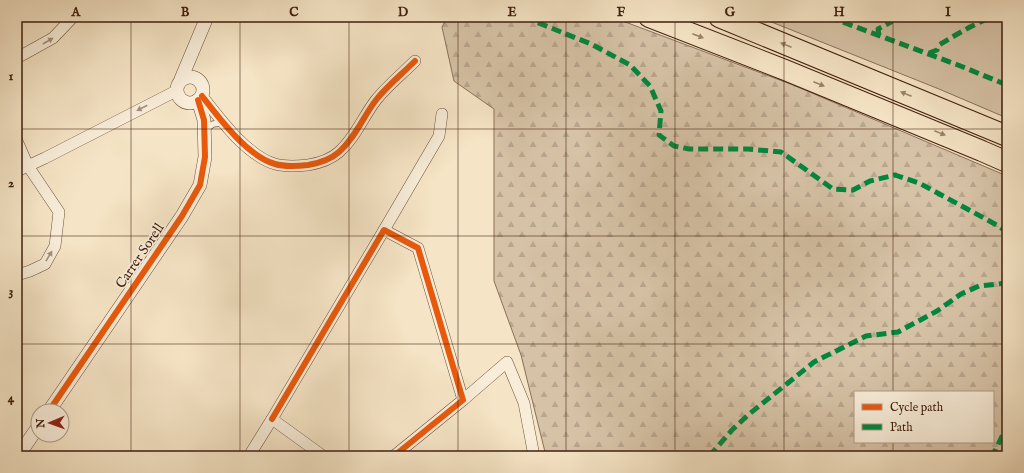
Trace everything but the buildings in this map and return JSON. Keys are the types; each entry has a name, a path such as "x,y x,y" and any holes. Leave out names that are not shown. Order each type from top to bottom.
{"highway":[{"path":"649,17 785,70 1007,162"},
{"path":"719,17 1007,136"}],"street":[{"path":"17,58 53,38 73,17"},
{"path":"17,171 179,85 190,76 198,80 203,87 203,92 196,102 183,102 179,99 179,85 207,17"},
{"path":"194,47 198,80"},
{"path":"200,98 228,129 255,153 275,164 302,166 326,161 338,153 346,145 376,99 415,61"},
{"name":"Carrer Sorell","path":"54,403 182,216 200,185 205,157 204,120 200,98"},
{"path":"249,456 439,136 442,114"},
{"path":"17,141 28,166 59,212 55,246 45,264 30,271 17,274"},
{"path":"384,230 418,248 463,400"},
{"path":"394,456 507,362 524,403 534,456"},
{"path":"272,419 323,456"},
{"path":"18,456 30,439"}],"lane":[{"path":"204,130 213,124 223,123"}],"green space":[{"path":"447,17 612,17 793,85 1007,176 1007,456 546,456 521,355 494,281 494,109 454,81 442,27"},
{"path":"759,17 1007,17 1007,118 939,89"}],"marked path":[{"path":"524,17 591,44 630,65 650,86 661,111 659,135 674,146 689,149 748,149 781,152 833,189 853,190 870,181 895,175 919,183 1007,232"},
{"path":"829,17 1007,85"},
{"path":"879,35 878,29 891,22 893,17"},
{"path":"929,53 937,50 939,45 954,36 991,17"},
{"path":"709,456 732,430 748,415 814,362 866,336 898,332 937,311 961,294 979,286 1007,283"},
{"path":"989,456 995,451 1005,430 1005,418 1007,413"}],"cycle path":[{"path":"202,96 234,135 254,153 265,160 279,165 308,165 325,161 339,152 350,140 380,95 415,61"},
{"path":"54,403 182,216 200,185 205,157 204,120 198,100"},
{"path":"272,419 384,230 418,248 463,400 394,456"}]}
